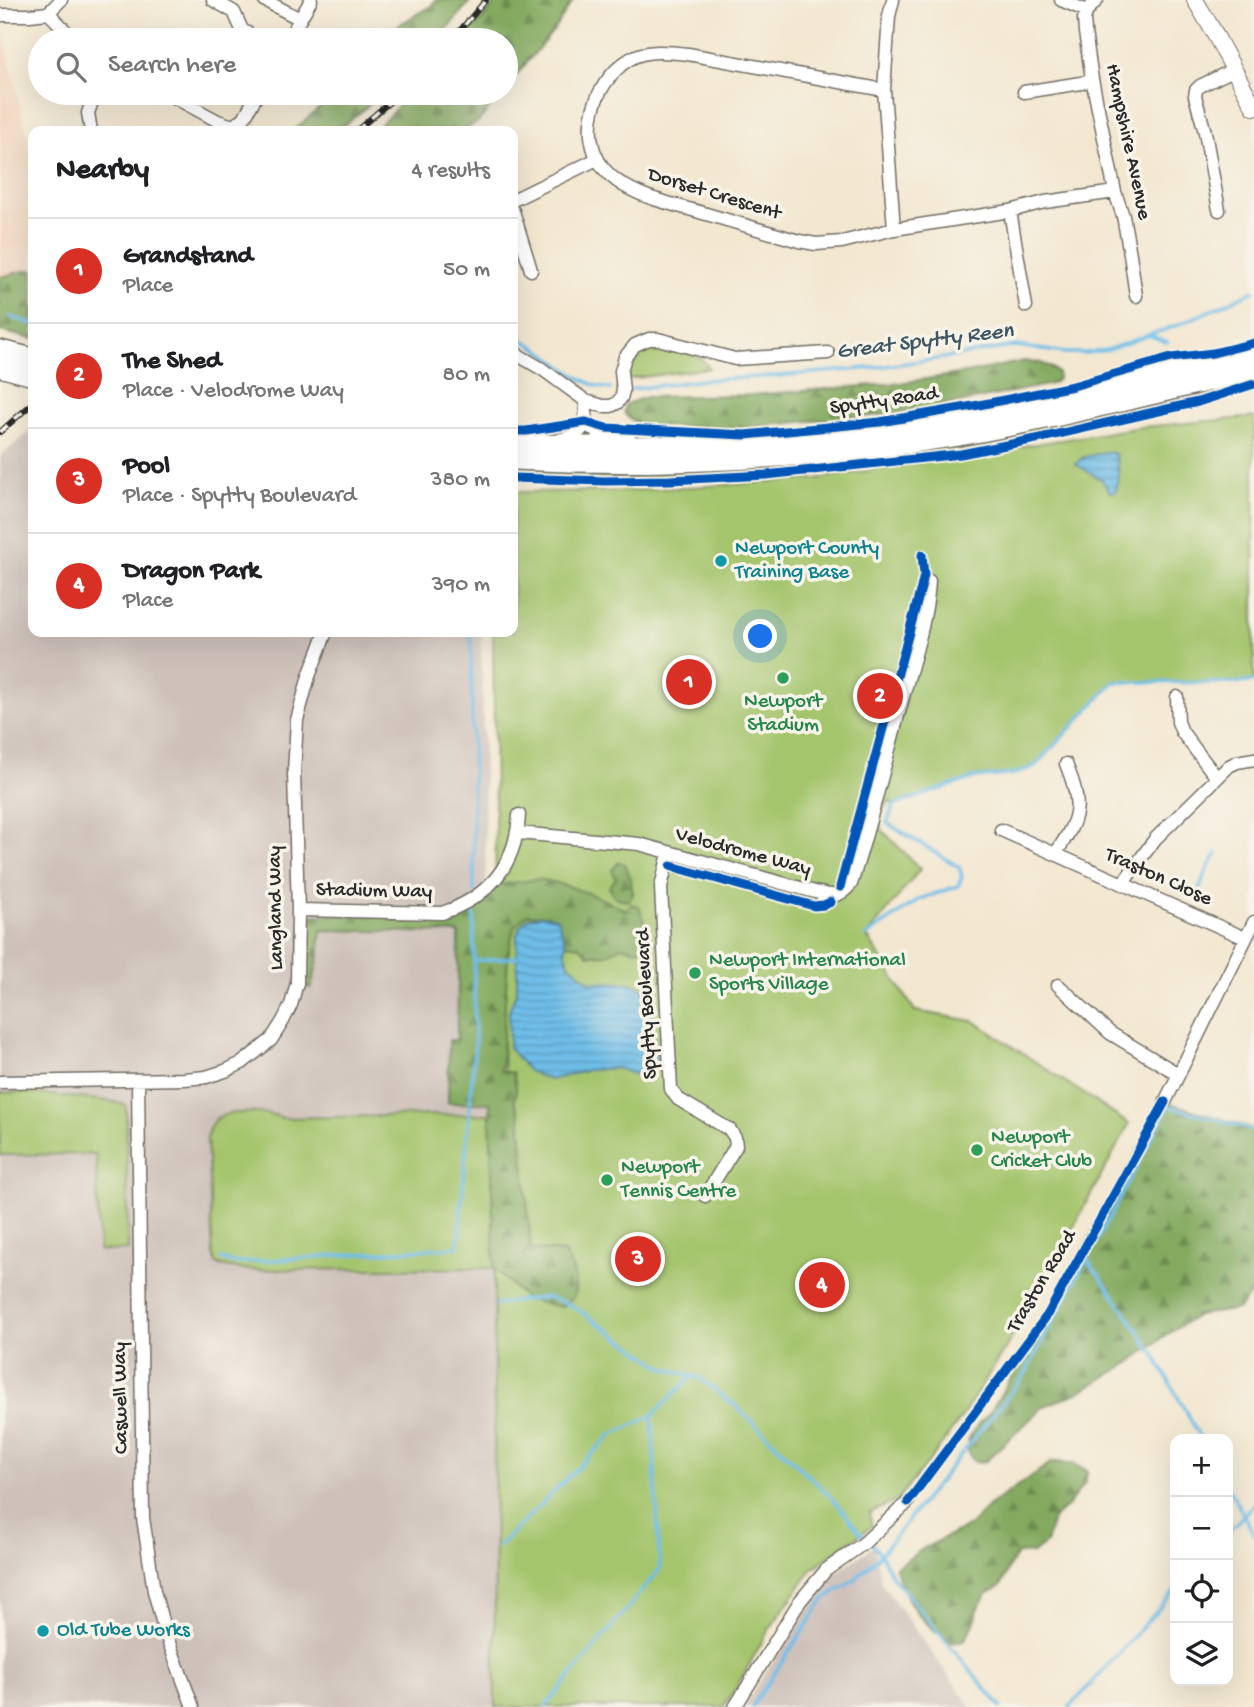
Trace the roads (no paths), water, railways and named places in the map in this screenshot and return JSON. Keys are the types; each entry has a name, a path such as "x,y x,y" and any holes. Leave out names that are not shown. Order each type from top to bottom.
{"main road":[{"path":"0,350 28,357"},
{"name":"Spytty Road","path":"518,441 578,446 668,446 800,439 881,431 975,416 1254,355"},
{"path":"0,367 28,375"},
{"name":"Spytty Road","path":"518,460 662,464 769,459 877,448 1031,422 1254,371"}],"street":[{"path":"0,15 48,13 61,0"},
{"path":"213,0 234,12 241,28"},
{"path":"264,0 300,19"},
{"path":"297,28 312,0"},
{"path":"893,0 889,16 884,90 894,229"},
{"path":"1061,0 1087,11 1097,0"},
{"path":"1195,0 1254,107"},
{"name":"Hampshire Avenue","path":"1087,11 1084,19 1092,79 1115,192 1123,216 1136,296"},
{"path":"48,13 63,28"},
{"path":"518,198 597,159 591,116 595,100 604,83 632,58 652,53 688,54 884,90"},
{"path":"1219,210 1205,132 1195,96 1200,86 1233,70"},
{"path":"1024,92 1092,79"},
{"path":"89,126 88,113 91,105"},
{"path":"188,105 218,121 233,125 244,118 251,105"},
{"name":"Dorset Crescent","path":"597,159 613,179 643,196 799,242 816,244 842,242 894,229 1115,192"},
{"path":"1010,211 1026,306"},
{"path":"518,227 531,270"},
{"path":"518,355 586,401 611,406 621,398 621,371 625,357 635,345 649,339 735,359 828,352"},
{"path":"518,441 569,438 580,432 586,422 586,401"},
{"path":"586,422 592,430 604,435 668,446"},
{"name":"Velodrome Way","path":"518,833 639,844 835,897 844,892 854,877 913,659 929,581"},
{"name":"Langland Way","path":"0,1082 206,1077 242,1063 271,1040 291,1005 297,984 294,773 297,720 309,676 324,637"},
{"path":"1177,697 1178,722 1182,732 1217,778"},
{"path":"1123,883 1155,839 1217,778 1237,762 1254,759"},
{"path":"1056,853 1077,813 1075,786 1066,764"},
{"name":"Stadium Way","path":"298,910 442,913 460,907 480,895 509,859 518,833 519,815"},
{"name":"Traston Close","path":"1001,830 1245,937"},
{"name":"Spytty Boulevard","path":"669,853 660,887 671,1089 678,1099 730,1130 736,1146 705,1196"},
{"path":"1165,1102 1254,922"},
{"path":"1058,985 1110,1033 1178,1074"},
{"name":"Caswell Way","path":"138,1080 143,1518 156,1601 194,1707"},
{"path":"735,1707 800,1601 826,1570 864,1543 908,1502"}],"water":[{"path":"1106,452 1114,453 1117,462 1119,478 1115,492 1110,492 1102,480 1076,464 1082,458"},
{"path":"541,915 557,918 566,944 569,964 590,982 629,983 643,988 652,1001 656,1062 647,1076 617,1068 588,1070 550,1080 528,1071 509,1047 509,1011 517,990 517,934 521,925 529,918"}],"waterway":[{"name":"Great Spytty Reen","path":"632,389 703,380 871,368 1016,346 1066,353 1107,350 1178,325 1254,291"},
{"path":"11,317 28,322"},
{"path":"1151,336 1167,342"},
{"name":"Great Spytty Reen","path":"518,337 580,378 610,389"},
{"path":"471,637 474,892"},
{"path":"866,936 920,899 958,886 962,877 959,867 887,823 894,805 973,778 1014,774 1035,766 1114,682 1254,681"},
{"path":"1198,892 1217,853"},
{"path":"474,903 474,961"},
{"path":"221,1259 233,1263 458,1247 475,1043 474,961 517,957"},
{"path":"1001,1707 892,1576 881,1554 1024,1376 1169,1106 1254,1130"},
{"path":"1087,1260 1154,1354 1198,1434"},
{"path":"496,1305 548,1297 571,1305 664,1368 699,1378 736,1406 832,1498 864,1537"},
{"path":"545,1707 660,1569 652,1416 692,1376"},
{"path":"499,1546 611,1435 652,1416"},
{"path":"1233,1496 1254,1534"},
{"path":"1233,1527 1254,1504"},
{"path":"752,1707 824,1599 855,1579 881,1554 870,1542"},
{"path":"1070,1707 1170,1597"}],"railway":[{"path":"462,28 486,0"},
{"path":"362,126 386,105"},
{"path":"0,432 28,407"}],"place":[{"name":"Newport County Training Base","path":"721,561"},
{"name":"Newport Stadium","path":"783,678"},
{"name":"Grandstand","path":"689,682"},
{"name":"The Shed","path":"880,696"},
{"name":"Newport International Sports Village","path":"695,973"},
{"name":"Newport Cricket Club","path":"977,1150"},
{"name":"Newport Tennis Centre","path":"607,1180"},
{"name":"Pool","path":"638,1259"},
{"name":"Dragon Park","path":"822,1285"},
{"name":"Old Tube Works","path":"43,1631"}]}
